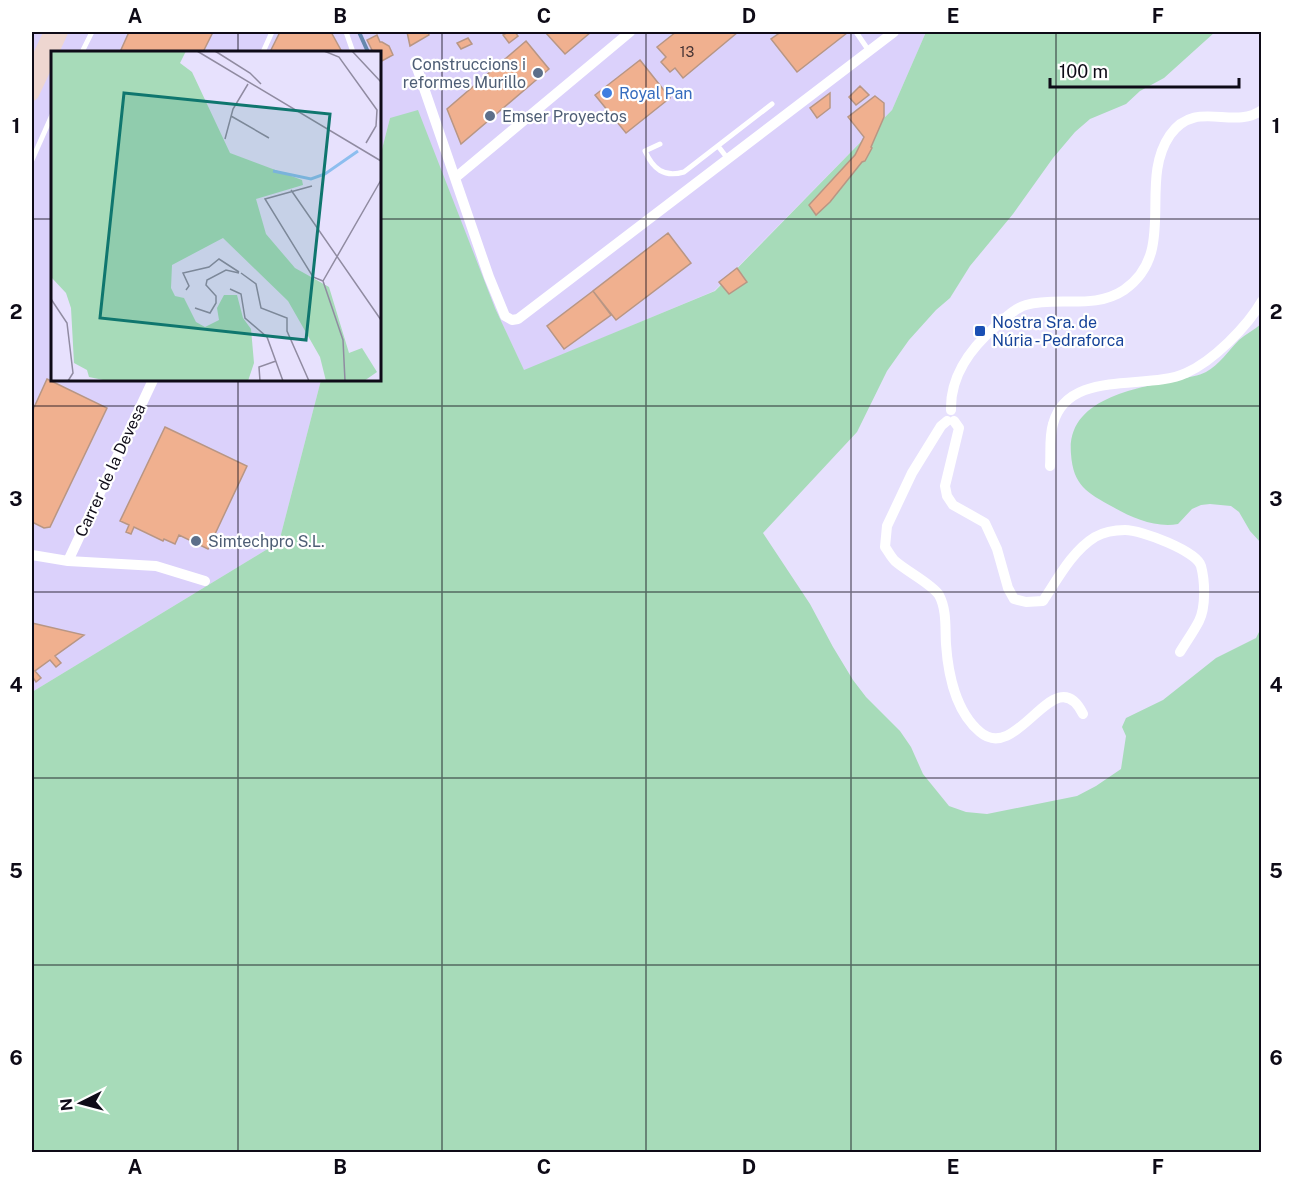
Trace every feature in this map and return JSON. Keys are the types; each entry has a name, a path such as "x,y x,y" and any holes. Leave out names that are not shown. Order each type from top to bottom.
{"main road":[{"path":"32,72 51,32"},
{"path":"52,51 61,32"},
{"path":"32,94 51,53"}],"street":[{"path":"454,178 630,32"},
{"path":"415,62 489,277 505,316 512,320 518,319 894,32"},
{"path":"1180,652 1200,618 1204,589 1201,564 1195,557 1183,550 1141,532 1111,531 1096,537 1068,563 1043,601 1026,603 1014,599 997,549 985,524 953,504 947,496 945,486 959,428 951,417 953,388 972,348 1006,317 1025,306 1042,303 1095,302 1123,291 1141,274 1151,255 1155,240 1157,168 1171,135 1182,124 1196,116 1217,115 1240,118 1262,110"},
{"path":"1050,466 1053,424 1062,407 1072,398 1081,391 1093,388 1167,379 1186,373 1229,342 1262,301"},
{"name":"Carrer de la Devesa","path":"68,561 153,381"},
{"path":"951,417 941,426 912,473 887,526 885,547 895,561 938,594 946,619 950,673 959,704 976,729 986,738 1000,740 1014,733 1044,705 1058,698 1070,698 1079,705 1083,714"},
{"path":"32,555 68,561 156,566 205,581"}],"lane":[{"path":"82,51 92,32"},
{"path":"263,51 272,32"},
{"path":"346,32 353,51"},
{"path":"856,32 869,51"},
{"path":"660,144 645,150 649,160 661,172 672,176 684,172 772,104"},
{"path":"32,160 51,117"},
{"path":"718,146 728,159"}],"shaded area":[{"path":"32,32 926,32 892,110 714,291 524,371 495,308 390,118 381,153 381,51 51,51 51,381 321,381 279,542 32,692"}],"green space":[{"path":"926,32 1215,32 1164,78 1140,91 1126,104 1090,119 1075,132 970,266 950,298 909,340 887,371 857,432 763,533 810,604 853,680 866,697 900,731 911,747 923,774 949,806 966,812 987,814 1077,796 1096,786 1121,769 1126,736 1122,727 1126,718 1163,700 1216,658 1256,638 1261,628 1261,1152 32,1152 32,692 279,542 321,381 381,381 381,153 390,118 418,110 495,308 524,370 715,291 892,110"},
{"path":"1261,324 1261,543 1250,531 1239,512 1231,506 1201,505 1192,509 1178,524 1161,525 1128,515 1083,487 1072,465 1073,435 1080,420 1092,408 1108,398 1145,386 1206,372 1220,361 1239,340"}],"building":[{"path":"129,32 213,32 204,51 120,51"},
{"path":"280,32 331,32 341,51 270,51"},
{"path":"407,32 428,32 429,35 410,46"},
{"path":"515,32 518,36 509,43 503,35"},
{"path":"545,32 591,32 565,54"},
{"path":"676,32 738,32 683,78 675,68 670,72 661,62 666,57 657,47"},
{"path":"781,32 847,33 797,72 771,39"},
{"path":"377,35 380,42 389,46 393,55 381,61 381,51 372,51 367,40"},
{"path":"468,38 472,44 461,49 457,43"},
{"path":"526,41 549,69 461,144 447,109"},
{"path":"640,60 670,98 626,133 595,95"},
{"path":"860,86 869,95 856,105 849,97"},
{"path":"830,93 830,108 817,118 810,108"},
{"path":"875,96 884,103 884,117 872,148 865,161 816,215 809,205 855,155 864,137 848,117"},
{"path":"668,233 691,263 616,320 593,291"},
{"path":"737,268 747,282 729,294 719,282"},
{"path":"593,291 611,315 564,349 547,326"},
{"path":"47,379 107,408 50,527 44,528 32,522 32,412"},
{"path":"165,427 247,466 208,549 179,535 175,544 164,539 163,541 134,527 131,534 126,532 129,525 120,521"},
{"path":"32,623 84,635 55,656 61,663 56,667 50,660 35,671 41,678 36,682 32,676"}],"waterway":[{"path":"359,32 368,51"}],"place":[{"name":"Construccions i reformes Murillo","path":"538,73"},
{"name":"Royal Pan","path":"607,93"},
{"name":"Emser Proyectos","path":"490,116"},
{"name":"Nostra Sra. de Núria - Pedraforca","path":"980,331"},
{"name":"Simtechpro S.L.","path":"196,541"}]}
